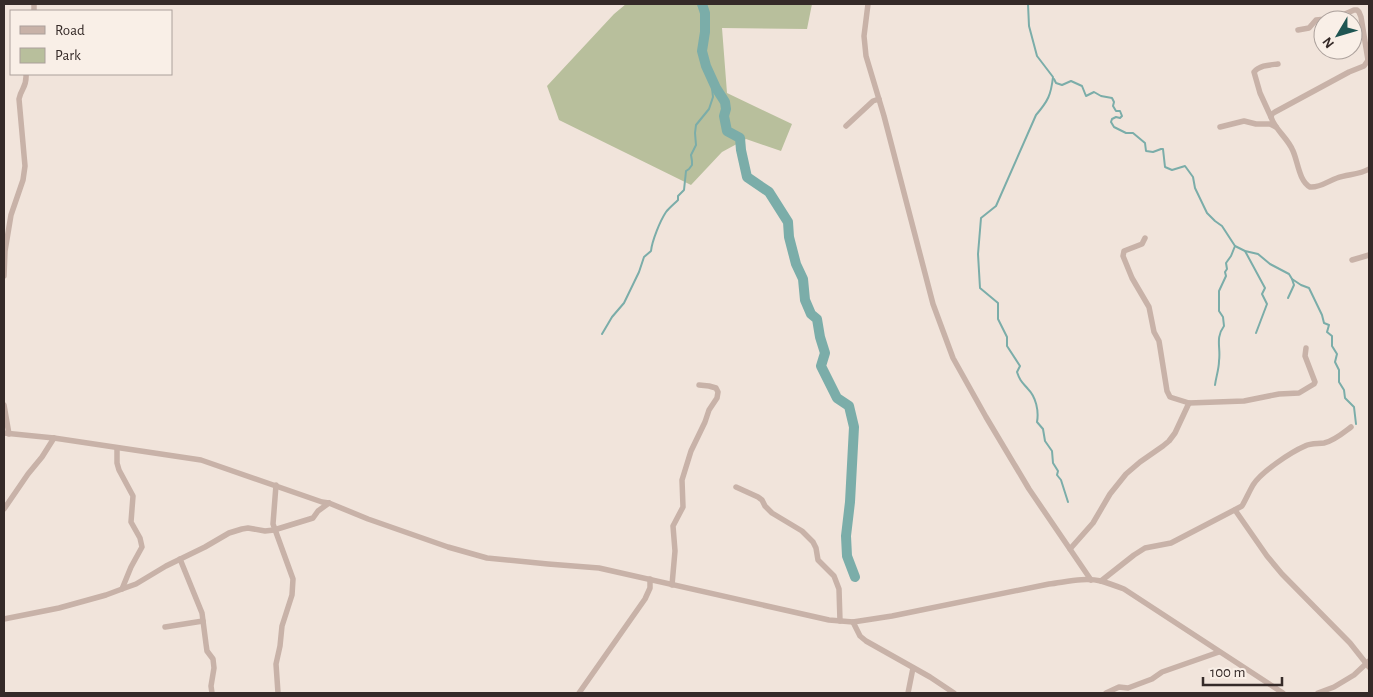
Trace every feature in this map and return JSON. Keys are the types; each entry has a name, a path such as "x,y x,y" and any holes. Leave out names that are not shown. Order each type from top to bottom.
{"street":[{"path":"868,4 864,36 866,56 933,304 953,358 1020,474 1090,580"},
{"path":"1271,117 1275,112 1349,72 1364,66 1369,60 1360,12 1357,10 1336,18 1316,20 1309,28 1298,30"},
{"path":"1278,64 1262,67 1254,72 1260,94 1276,127 1290,144 1304,182 1310,187 1319,186 1334,179 1359,174 1369,169"},
{"path":"4,276 5,251 11,215 23,180 25,166 19,99 27,82 26,75"},
{"path":"846,126 872,101 879,99"},
{"path":"1220,127 1244,121 1256,124 1270,124 1276,127"},
{"path":"1144,238 1142,244 1124,251 1123,256 1135,283 1149,307 1154,332 1159,341 1168,394 1173,398 1189,403 1244,401 1279,394 1299,393 1315,382 1307,362 1306,348"},
{"path":"1352,260 1369,254"},
{"path":"672,585 675,551 673,526 683,507 682,480 691,451 709,410 717,398 718,392 716,388 698,385"},
{"path":"1070,549 1093,523 1110,494 1126,474 1169,441 1175,433 1189,403"},
{"path":"4,405 6,434 54,438 201,460 329,503 448,547 487,558 599,568 821,618 854,622 1049,584 1070,581 1101,581 1124,589 1283,693"},
{"path":"1101,581 1134,554 1145,548 1171,543 1242,506 1262,474 1273,465 1306,445 1326,443 1351,427"},
{"path":"4,509 54,438"},
{"path":"117,448 119,470 133,496 131,522 140,538 142,547 122,589"},
{"path":"276,485 272,518 274,530 293,579 292,595 282,626 276,664 278,693"},
{"path":"736,486 762,500 772,513 802,531 813,542 818,560 834,576 839,589 840,621"},
{"path":"4,618 53,609 106,595 136,584 229,534 248,528 265,531 274,530 313,518 318,511 329,503"},
{"path":"1235,510 1266,556 1368,664 1334,687 1318,693"},
{"path":"180,559 202,613 207,651 213,659 212,693"},
{"path":"579,693 645,599 650,588 650,579"},
{"path":"164,627 203,621"},
{"path":"854,622 857,631 866,641 886,651 954,693"},
{"path":"1106,693 1119,687 1128,688 1162,672 1219,652"},
{"path":"908,693 913,668"}],"green space":[{"path":"626,4 812,4 807,29 722,28 727,93 792,124 781,151 746,139 722,152 691,185 559,120 547,86 614,14"}],"waterway":[{"path":"702,4 705,13 702,51 706,66 725,102 724,116 727,131 740,138 747,177 769,192 788,222 789,237 796,264 803,279 805,300 811,314 817,319 825,353 821,366 837,398 849,406 854,427 850,502 846,536 847,556 855,577"},
{"path":"1028,4 1029,26 1037,56 1053,77 1052,83 1048,98 1036,115 996,206 981,218 978,254 980,288 998,303 998,319 1007,337 1007,346 1020,366 1017,372 1019,377 1035,400 1037,422 1043,429 1045,441 1052,451 1053,463 1058,471 1057,475 1061,480 1068,502"},
{"path":"1054,79 1056,83 1062,85 1071,81 1082,86 1086,96 1094,92 1101,96 1112,98 1113,106 1116,111 1120,111 1122,116 1112,119 1111,122 1114,127 1126,133 1133,133 1145,143 1146,151 1153,152 1163,149 1165,167 1172,170 1185,166 1193,177 1195,188 1207,213 1222,226 1235,246 1258,254 1270,264 1289,274 1292,279 1309,288 1324,323 1329,325 1327,332 1332,336 1332,346 1337,354 1335,362 1339,370 1339,382 1344,390 1345,398 1354,407 1356,424"},
{"path":"602,334 612,317 624,303 644,257 651,251 659,226 667,210 678,200 678,196 684,190 686,171 692,165 691,155 696,145 696,125 709,109 713,97 712,88 714,84"},
{"path":"1215,385 1219,364 1219,339 1224,326 1223,317 1219,311 1219,291 1226,276 1226,263 1235,246"},
{"path":"1245,251 1265,288 1262,294 1267,304 1256,333"},
{"path":"1288,298 1294,285 1292,279"}]}
